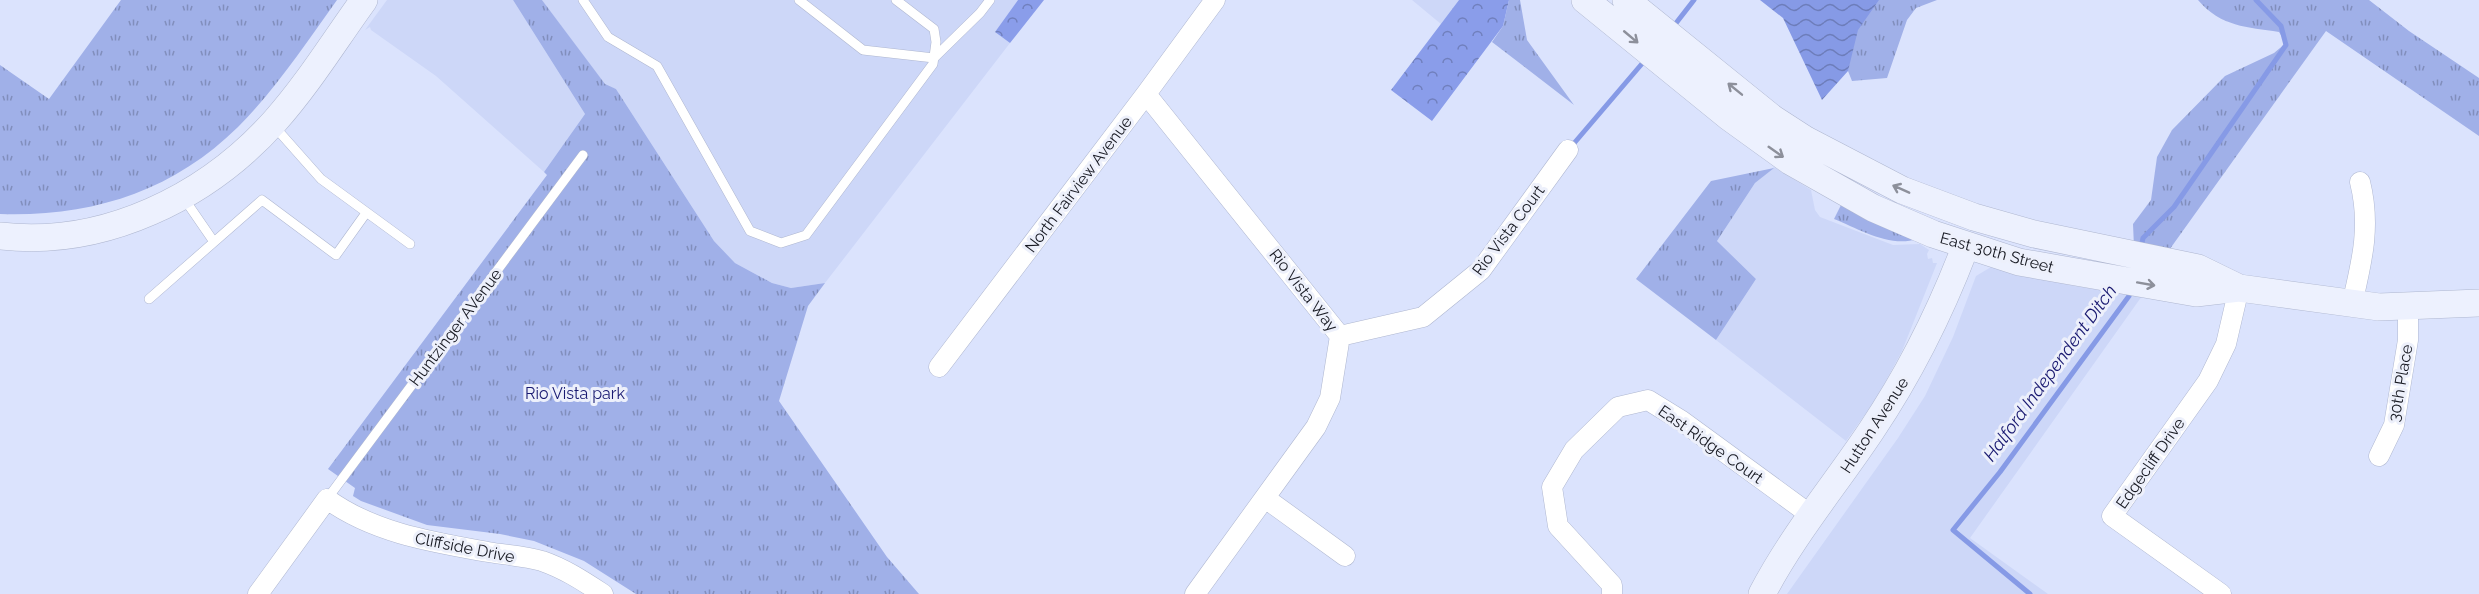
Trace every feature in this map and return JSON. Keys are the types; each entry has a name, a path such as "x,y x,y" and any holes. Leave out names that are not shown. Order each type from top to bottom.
{"main road":[{"path":"0,237 50,237 86,232 140,216 183,196 238,157 272,124 364,0"},
{"name":"East 30th Street","path":"1585,0 1729,117 1790,161 1851,197 1898,220 1965,245 2019,262 2196,293 2239,288 2352,304 2408,307 2479,303"},
{"path":"1626,0 1738,91 1806,140 1852,166 1944,207 2034,234 2198,268 2239,288"},
{"path":"1944,207 1959,223 1965,245 1974,240 1997,240 2058,255 2091,260 2110,261 2139,255"},
{"name":"Hutton Avenue","path":"1762,594 1899,388 1926,339 1965,245"}],"street":[{"name":"North Fairview Avenue","path":"939,367 1215,0"},
{"name":"Rio Vista Way","path":"1146,94 1340,336 1330,398 1316,427 1195,594"},
{"name":"Rio Vista Court","path":"1340,336 1423,317 1473,277 1481,270 1568,150"},
{"path":"2352,304 2366,229 2366,206 2360,182"},
{"name":"Edgecliff Drive","path":"2221,594 2112,516 2208,381 2226,344 2239,288"},
{"name":"30th Place","path":"2379,456 2394,425 2408,340 2408,307"},
{"name":"East Ridge Court","path":"1612,594 1612,585 1557,526 1552,487 1574,450 1618,407 1648,400 1682,421 1812,516"},
{"path":"1265,498 1345,556"},
{"path":"258,594 327,499"},
{"name":"Cliffside Drive","path":"327,499 363,521 401,534 435,543 540,561 573,574 603,594"}],"lane":[{"path":"583,0 608,38 657,66 750,231 781,243 806,235 933,64 936,42 934,29 896,0"},
{"path":"799,0 863,50 934,58"},
{"path":"934,58 980,13 990,0"},
{"path":"272,124 321,179 410,244"},
{"name":"Huntzinger AVenue","path":"327,499 583,155"},
{"path":"183,196 214,242"},
{"path":"149,299 262,200 336,255 366,213"}],"shaded area":[{"path":"387,0 513,0 585,114 544,172 436,76 371,30 370,27 365,30"},
{"path":"542,0 1018,0 995,32 1010,43 825,283 791,288 772,283 735,263 714,241 616,89 605,85"},
{"path":"1412,0 1459,0 1441,24"},
{"path":"1774,167 1811,190 1815,210 1820,217 1893,245 1920,244 1929,250 1928,259 1932,258 1933,263 1937,263 1902,351 1876,399 1846,441 1716,340 1756,279 1717,241 1755,183"},
{"path":"1991,267 2074,286 2142,296 1970,538 2048,594 1787,594 1898,438 1925,396 1953,337 1976,276"}],"green space":[{"path":"121,0 337,0 290,65 252,112 213,150 186,168 158,184 98,205 34,214 0,214 0,65 49,99"},
{"name":"Rio Vista park","path":"513,0 542,0 605,84 616,89 714,241 735,263 772,283 791,288 825,283 808,306 779,401 887,557 919,594 636,594 584,561 534,541 500,534 427,525 361,501 353,496 355,488 328,469 547,175 544,172 585,114"},
{"path":"1018,0 1044,0 1010,43 995,32"},
{"path":"1459,0 1509,0 1503,26 1432,121 1391,90"},
{"path":"1509,0 1520,0 1527,40 1574,105 1492,42 1503,26"},
{"path":"1851,0 1937,0 1916,8 1907,20 1887,78 1852,81 1848,71"},
{"path":"2198,0 2369,0 2409,31 2479,78 2479,136 2326,31 2167,253 2134,247 2133,224 2151,200 2157,157 2172,130 2225,76 2274,53 2286,43 2279,32 2245,27 2225,21"},
{"path":"1774,168 1755,183 1717,241 1756,279 1716,340 1636,279 1711,181"},
{"path":"1842,203 1917,239 1896,241 1885,239 1834,219"}],"water":[{"path":"1760,0 1879,0 1858,30 1848,71 1822,100 1783,18"}],"waterway":[{"path":"1673,27 1694,0"},
{"name":"Halford Independent Ditch","path":"2141,248 2143,238 2174,207 2286,45 2281,26 2256,0"},
{"path":"1570,148 1646,59"},
{"name":"Halford Independent Ditch","path":"2030,594 1953,530 2000,472 2129,296 2131,289"}]}
